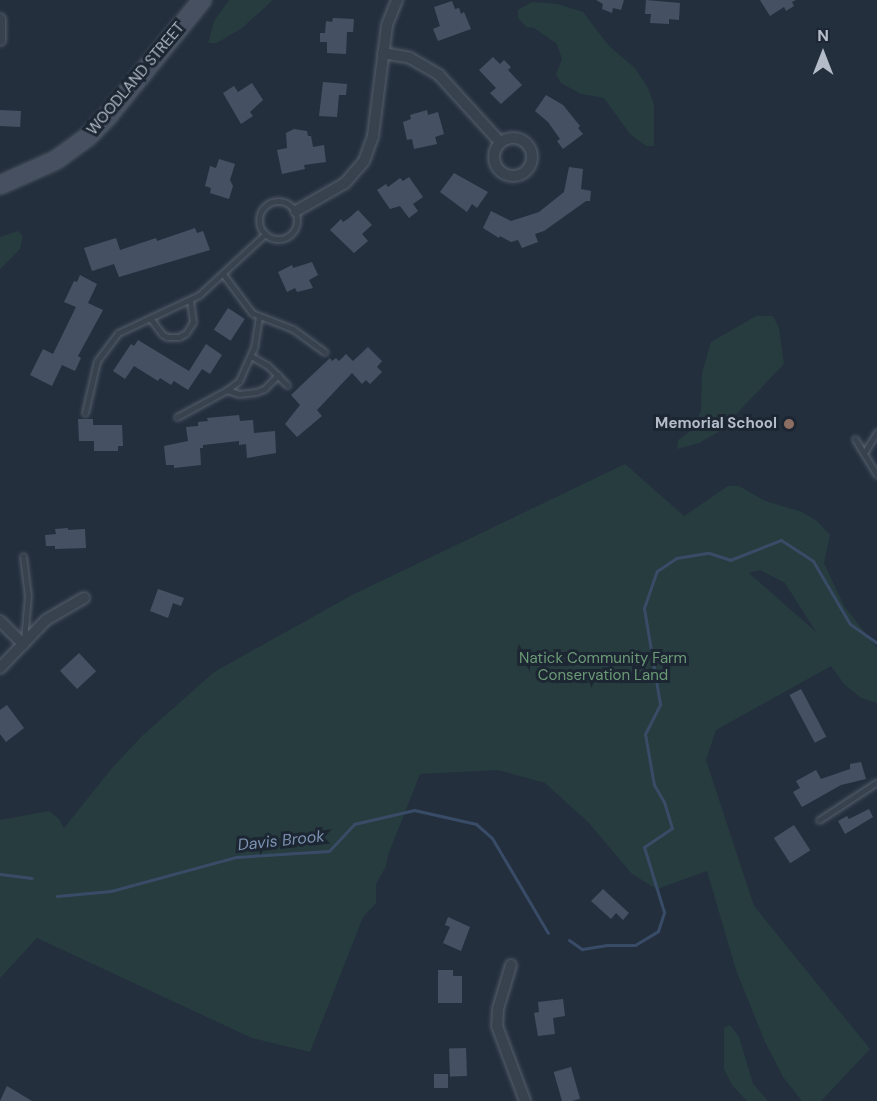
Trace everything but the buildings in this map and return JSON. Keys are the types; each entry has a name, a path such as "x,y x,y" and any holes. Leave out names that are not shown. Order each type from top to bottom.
{"street":[{"name":"WOODLAND STREET","path":"0,185 56,160 88,137 109,115 202,0"},
{"path":"296,211 345,183 364,161 373,136 387,26 397,0"},
{"path":"0,19 0,40"},
{"path":"383,53 410,58 439,75 500,142"},
{"path":"0,668 58,611 84,598"},
{"path":"0,621 23,644"},
{"path":"511,965 498,1009 497,1026 525,1101"}],"lane":[{"path":"283,201 296,211 297,224 288,237 276,239 265,234 259,220 263,208 269,203 283,201"},
{"path":"85,413 93,370 106,347 118,333 190,301 223,274 265,234"},
{"path":"223,274 245,308 259,317 293,329 325,352"},
{"path":"150,318 162,334 167,337 179,336 186,333 193,322 190,301"},
{"path":"177,417 227,390 238,381 251,356 259,317"},
{"path":"251,356 278,375 287,385"},
{"path":"227,390 239,394 256,392 264,389 278,375"},
{"path":"864,453 877,432"},
{"path":"855,439 877,475"},
{"path":"23,556 28,595 23,644"},
{"path":"819,820 877,782"}],"green space":[{"path":"229,0 273,0 242,28 217,43 208,43 214,21"},
{"path":"532,2 557,4 583,12 609,46 635,68 648,88 654,105 654,146 646,146 630,134 604,98 581,94 561,83 556,74 562,59 557,44 534,28 526,27 518,18 518,10"},
{"path":"18,231 23,236 20,249 0,269 0,237"},
{"path":"756,316 773,316 779,328 784,364 720,431 699,443 677,449 678,440 692,430 701,411 702,373 711,342"},
{"name":"Natick Community Farm Conservation Land","path":"625,464 684,516 728,486 739,486 765,501 802,512 817,521 830,535 824,563 844,606 877,648 877,703 861,698 844,684 831,666 716,730 706,760 754,906 870,1049 821,1101 802,1101 783,1077 765,1042 736,970 707,871 657,889 632,874 588,822 545,783 498,770 420,774 388,855 386,866 376,884 376,903 363,917 310,1052 252,1038 37,938 0,978 0,820 49,811 59,819 64,828 112,768 141,737 214,672 352,595","holes":["760,570 785,583 816,632 749,573"]},
{"path":"730,1025 739,1037 753,1084 768,1101 747,1101 732,1085 724,1069 724,1028"}],"waterway":[{"name":"Davis Brook","path":"569,940 582,949 606,945 635,945 658,931 664,912 644,847 672,828 664,802 654,785 645,734 660,704 644,608 657,571 676,558 709,553 730,560 781,540 813,561 850,624 877,643"},
{"name":"Davis Brook","path":"57,896 111,891 236,857 329,851 354,824 414,810 476,824 492,838 548,933"},
{"name":"Davis Brook","path":"0,874 32,878"}],"place":[{"name":"Memorial School","path":"789,424"}]}
